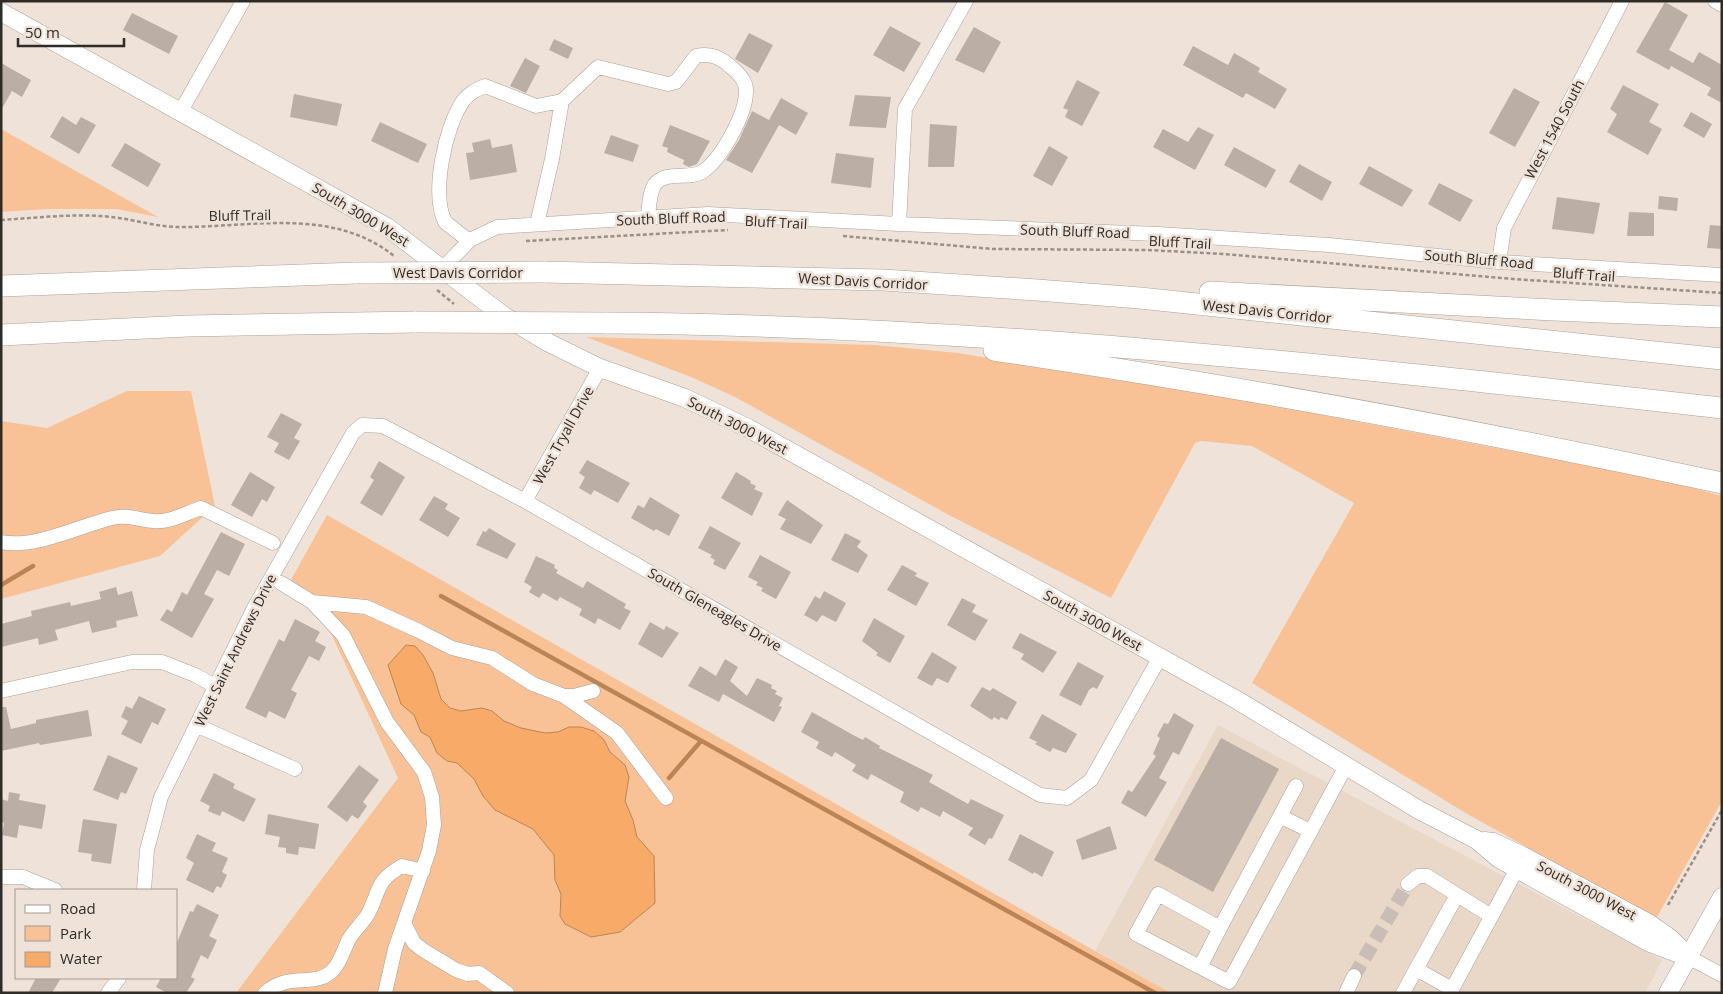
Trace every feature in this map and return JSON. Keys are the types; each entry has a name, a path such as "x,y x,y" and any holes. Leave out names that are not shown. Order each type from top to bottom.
{"highway":[{"name":"West Davis Corridor","path":"1,286 356,273 544,272 872,280 1140,298 1722,359"},
{"path":"925,284 989,279 1544,310 1722,317"},
{"path":"1,335 188,326 416,322 704,324 911,332 1074,342 1339,367 1722,408"},
{"path":"911,332 981,348 1166,376 1319,404 1722,483"}],"main road":[{"name":"South 3000 West","path":"1,12 366,214 406,240 483,300 526,330 600,368 684,398 748,428 1160,658 1419,810 1477,840 1498,858 1517,869 1648,942 1688,956"},
{"name":"South 3000 West","path":"1477,840 1493,842 1521,855 1650,924 1670,938 1688,956"},
{"path":"1668,993 1722,897"}],"street":[{"path":"181,111 243,1"},
{"path":"899,224 905,109 966,1"},
{"name":"West 1540 South","path":"1499,262 1504,228 1622,1"},
{"path":"1715,1 1722,5"},
{"path":"469,241 445,222 440,203 440,182 446,147 463,101 473,91 485,86 536,106 562,102 598,67 668,84 676,82 696,56 707,54 722,59 741,76 747,91 742,111 713,163 701,173 664,178 655,185 648,218"},
{"path":"537,224 552,159 562,102"},
{"name":"South Bluff Road","path":"443,268 478,234 497,227 708,214 1168,235 1329,245 1499,262 1722,276"},
{"name":"West Tryall Drive","path":"525,501 600,368"},
{"name":"South Gleneagles Drive","path":"362,425 383,426 525,501 1040,795 1067,798 1091,780 1160,658"},
{"name":"West Saint Andrews Drive","path":"144,889 147,850 161,797 274,571 353,433 362,425"},
{"path":"1,542 16,545 64,534 113,518 131,516 154,522 170,520 201,508 273,543"},
{"path":"281,583 312,602 343,635 387,722 424,772 432,797 434,825 423,871 395,949 386,993"},
{"path":"312,602 366,607 419,630 452,648 492,658 533,684 564,696 617,733 666,798"},
{"path":"1,690 132,662 162,662 195,675 215,686"},
{"path":"564,696 574,696 592,691"},
{"path":"198,726 295,770"},
{"path":"1220,928 1158,894 1136,934 1200,968 1229,987 1346,766"},
{"path":"1200,968 1296,786"},
{"path":"1280,816 1310,831"},
{"path":"265,993 276,983 291,980 319,980 334,969 352,933 368,914 377,888 387,874 402,866 423,871"},
{"path":"1416,969 1451,991 1517,869"},
{"path":"1,876 23,877 53,889"},
{"path":"1408,884 1418,876 1427,876 1491,916"},
{"path":"1403,993 1456,895"},
{"path":"404,926 414,943 423,950 456,970 468,974 479,973 506,993"},
{"name":"South 3000 West","path":"1688,956 1722,975"},
{"path":"108,993 118,979"}],"path":[{"name":"Bluff Trail","path":"1,220 87,215 115,217 176,227 323,225 366,238 398,259"},
{"name":"Bluff Trail","path":"518,241 732,230"},
{"name":"Bluff Trail","path":"840,236 993,248 1139,250 1224,254 1486,277 1722,293"},
{"path":"434,288 455,305"},
{"path":"1668,905 1722,810"}],"shaded area":[{"path":"1218,725 1662,960 1645,993 1171,993 1095,951"}],"green space":[{"path":"1,129 158,217 116,209 49,209 1,212"},
{"path":"586,337 875,345 958,353 1218,395 1664,480 1722,496 1722,801 1657,917 1652,917 1464,812 1252,683 1354,503 1252,446 1201,441 1195,443 1111,598 947,514 735,397 691,377"},
{"path":"127,391 191,391 215,506 160,556 1,599 1,421 47,428"},
{"path":"327,515 1171,993 236,993 398,778 323,616 287,587"}],"water":[{"path":"406,645 415,646 423,655 433,673 441,699 450,708 461,711 482,708 492,711 504,721 521,728 545,733 558,732 569,727 581,727 594,731 604,740 610,752 625,765 629,777 625,801 633,820 637,837 654,856 655,903 620,932 591,937 565,924 560,916 561,894 555,880 554,855 533,829 495,810 483,796 474,779 457,763 447,761 437,753 430,737 421,732 414,715 401,704 388,665"}],"building":[{"path":"1665,2 1688,15 1669,50 1693,63 1699,52 1722,65 1722,103 1707,95 1711,88 1671,66 1669,70 1636,52"},
{"path":"132,13 178,36 169,54 123,30"},
{"path":"890,26 921,43 904,72 873,55"},
{"path":"974,27 1001,42 984,73 955,60"},
{"path":"749,33 773,45 758,73 735,59"},
{"path":"554,39 573,48 568,59 549,50"},
{"path":"1193,46 1228,65 1234,53 1260,68 1258,72 1287,89 1275,109 1246,93 1243,98 1183,65"},
{"path":"525,58 540,66 526,93 510,86"},
{"path":"1,63 31,80 22,97 12,91 1,110"},
{"path":"1077,80 1100,92 1082,126 1065,117 1068,110 1063,108"},
{"path":"1623,85 1659,104 1649,122 1662,129 1648,155 1607,132 1617,114 1610,109"},
{"path":"1514,88 1540,102 1515,147 1489,133"},
{"path":"294,94 342,104 337,126 290,117"},
{"path":"855,95 891,97 886,128 849,126"},
{"path":"781,98 808,113 796,135 779,125 752,173 726,160 739,140 752,111 769,120"},
{"path":"1691,112 1712,124 1704,138 1683,126"},
{"path":"62,116 76,125 81,117 96,125 79,154 50,137"},
{"path":"380,122 427,144 418,163 371,141"},
{"path":"930,124 957,126 954,167 928,167"},
{"path":"670,125 710,141 697,164 689,167 683,164 684,160 667,152 668,148 662,146"},
{"path":"1198,127 1214,135 1195,170 1153,147 1163,129 1188,142"},
{"path":"611,135 639,145 633,162 604,153"},
{"path":"490,139 492,148 512,144 517,172 470,180 466,153 474,152 472,143"},
{"path":"125,143 161,164 148,187 111,166"},
{"path":"1049,146 1068,157 1052,186 1033,176"},
{"path":"1234,147 1276,170 1266,188 1224,165"},
{"path":"836,153 874,158 871,188 831,183"},
{"path":"1299,164 1332,182 1322,201 1289,182"},
{"path":"1369,166 1413,190 1402,207 1359,184"},
{"path":"1439,183 1473,200 1460,222 1428,204"},
{"path":"1659,196 1678,198 1677,211 1658,209"},
{"path":"1557,197 1600,203 1594,234 1552,229"},
{"path":"1629,212 1654,213 1654,236 1627,236"},
{"path":"1710,225 1722,226 1722,249 1707,248"},
{"path":"281,413 302,424 294,438 300,441 289,460 274,452 279,443 267,437"},
{"path":"587,460 630,483 618,503 594,490 591,495 579,488 585,477 579,473"},
{"path":"379,461 405,477 382,516 360,503 374,480 370,477"},
{"path":"250,472 275,487 267,502 262,499 252,517 231,505"},
{"path":"736,472 751,481 750,483 756,486 754,489 763,493 752,516 721,498"},
{"path":"434,496 448,504 445,509 460,518 448,537 419,520"},
{"path":"650,497 680,515 669,536 656,529 654,531 631,518 638,505 644,508"},
{"path":"787,500 823,525 811,544 780,529 786,519 778,515"},
{"path":"710,526 741,543 725,570 713,564 715,560 710,557 712,555 698,548"},
{"path":"489,528 516,544 507,559 476,545 483,531 486,532"},
{"path":"221,532 245,544 229,576 217,570 204,594 214,599 192,638 160,620 167,609 172,612 182,592 187,595"},
{"path":"845,533 861,541 857,547 868,555 858,573 831,560"},
{"path":"760,555 791,572 776,599 761,591 763,588 756,585 758,582 748,577"},
{"path":"536,556 555,565 554,568 558,570 556,573 583,588 587,581 626,604 624,608 631,611 620,630 598,618 595,624 579,615 582,609 560,597 557,601 543,593 539,598 529,592 532,587 524,582"},
{"path":"902,565 917,573 915,576 929,583 916,606 887,590"},
{"path":"116,587 118,595 132,591 138,616 116,621 117,627 92,633 89,621 55,630 58,640 39,645 38,638 1,647 1,624 32,616 31,611 70,602 71,606 101,599 99,592"},
{"path":"824,591 846,603 836,622 822,615 817,622 804,615 815,596 820,599"},
{"path":"962,598 976,605 972,612 988,620 975,641 947,625"},
{"path":"874,618 905,636 890,663 876,655 878,653 862,641"},
{"path":"295,619 320,632 315,641 326,647 319,661 309,656 291,690 297,693 285,719 269,711 266,718 245,708 279,639 284,642"},
{"path":"650,622 664,630 666,626 679,633 662,658 638,644"},
{"path":"1020,633 1057,652 1043,673 1021,659 1024,654 1012,648"},
{"path":"932,652 957,667 948,683 937,678 932,686 917,678"},
{"path":"725,659 738,667 730,681 747,696 757,678 772,685 771,688 777,691 775,694 783,698 779,706 782,707 774,722 723,694 719,702 688,686 700,666 716,676"},
{"path":"1078,662 1104,676 1097,689 1093,687 1089,690 1081,706 1059,695"},
{"path":"982,687 990,691 993,688 1017,702 1007,720 1001,717 999,720 994,717 992,720 970,706"},
{"path":"139,696 166,709 158,725 152,722 141,744 121,734 128,721 121,717 126,706 132,709"},
{"path":"1,707 6,707 11,729 36,723 36,720 88,710 92,736 40,745 39,743 1,751"},
{"path":"812,712 863,740 865,737 880,746 879,748 933,775 929,782 968,804 971,799 1004,815 992,839 989,838 985,845 968,835 973,828 943,811 940,817 921,807 918,812 900,802 904,792 871,774 868,780 852,771 856,765 835,752 832,757 816,748 819,742 801,732"},
{"path":"1174,713 1194,725 1179,755 1173,752 1159,778 1167,782 1146,817 1121,803 1128,790 1132,792 1156,756 1153,754 1160,738 1157,736 1164,723 1168,724"},
{"path":"1042,714 1077,734 1066,753 1053,748 1050,752 1035,744 1037,742 1029,738"},
{"path":"1221,738 1279,769 1213,892 1154,860"},
{"path":"108,755 138,768 126,794 121,792 118,800 93,790"},
{"path":"359,765 379,780 363,802 367,806 358,819 352,815 347,822 327,807"},
{"path":"214,773 235,784 233,788 256,799 244,822 222,811 220,816 208,811 210,806 200,801"},
{"path":"9,792 20,794 19,800 46,805 42,829 19,825 17,838 2,835 4,823 1,822 1,799 8,801"},
{"path":"268,814 319,824 315,849 299,847 298,855 286,853 286,848 278,847 280,837 265,834"},
{"path":"83,819 117,824 111,864 91,861 92,854 78,852"},
{"path":"1110,826 1117,849 1082,860 1076,840"},
{"path":"197,834 216,843 212,851 228,858 222,872 227,875 221,888 217,886 213,893 186,880 194,863 186,858"},
{"path":"1020,834 1054,852 1042,877 1008,860"},
{"path":"197,904 219,915 209,936 217,940 208,959 201,955 191,977 195,979 186,993 167,993 156,987 160,979 178,979 178,940 190,911 193,912"},
{"path":"35,979 60,979 52,993 28,993"}],"waterway":[{"path":"1,585 33,566"},
{"path":"441,596 1155,993"},
{"path":"669,778 701,741"}],"tunnel":[{"path":"1354,976 1408,884"}]}
